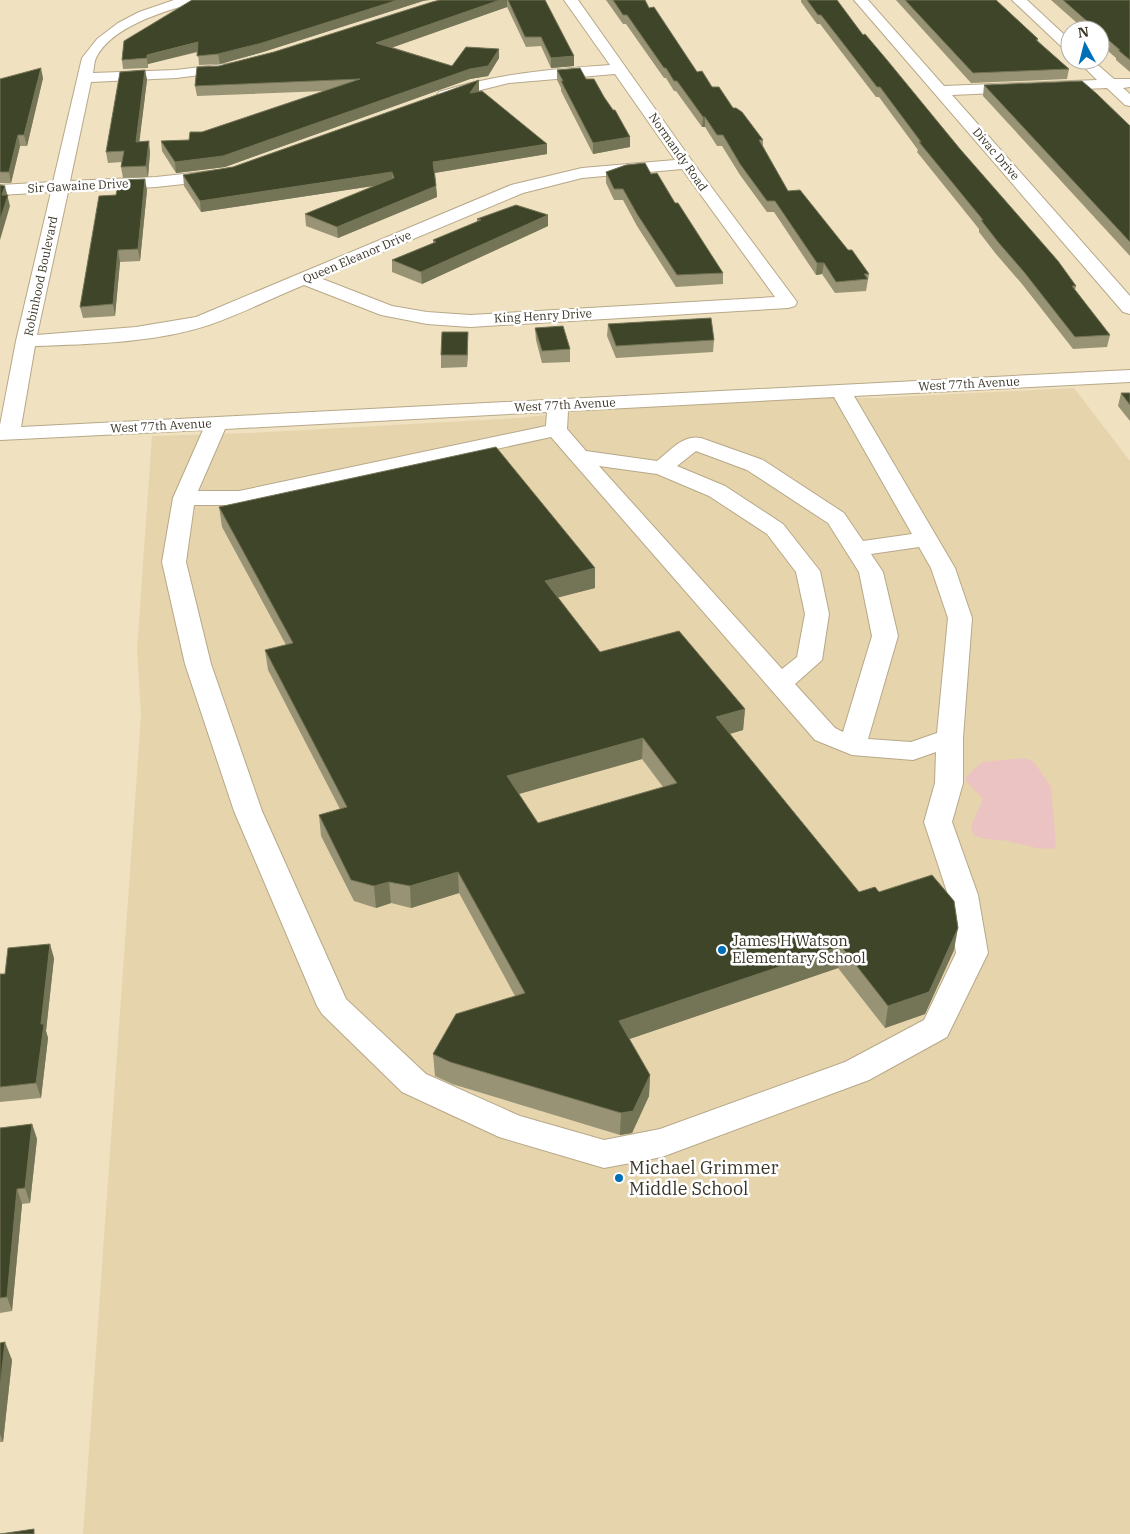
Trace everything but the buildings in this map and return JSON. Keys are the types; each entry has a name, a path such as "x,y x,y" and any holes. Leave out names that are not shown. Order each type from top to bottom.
{"street":[{"name":"Robinhood Boulevard","path":"4,434 89,58 104,40 122,26 163,7 188,0"},
{"name":"Normandy Road","path":"571,0 686,164 788,302"},
{"name":"Divac Drive","path":"861,0 1130,308"},
{"path":"1019,0 1060,38"},
{"path":"84,78 198,73 246,64"},
{"path":"430,101 476,84 509,78 620,69"},
{"path":"1095,70 1130,102"},
{"path":"942,91 1130,83"},
{"name":"Queen Eleanor Drive","path":"26,341 124,335 170,329 202,321 524,187 582,173 686,164"},
{"name":"Sir Gawaine Drive","path":"0,190 60,188 200,178 237,170"},
{"name":"King Henry Drive","path":"305,279 388,311 427,318 470,321 788,302"},
{"name":"West 77th Avenue","path":"4,434 1130,376"},
{"path":"217,423 184,498 174,562 198,664 248,811 333,1006 414,1083 510,1126 604,1154 662,1143 857,1072 936,1028 972,953 964,895 938,822 949,783 950,738 960,618 943,568 841,391"},
{"path":"558,405 556,430 825,734 852,746 913,751 950,738"},
{"path":"184,498 239,498 556,430"},
{"path":"662,468 692,443 755,465 836,518 871,572 885,636 852,746"},
{"path":"578,456 662,468 717,491 775,529 808,571 817,614 808,660 780,684"},
{"path":"856,548 926,539"}],"shaded area":[{"name":"Michael Grimmer Middle School","path":"1074,388 1130,461 1130,1534 83,1534 141,716 137,649 152,436 251,433 517,418 627,407 799,398 876,398"},
{"path":"1023,758 1033,761 1051,787 1056,846 1053,849 980,838 973,834 971,826 983,799 966,781 966,777 982,762"}],"place":[{"name":"James H Watson Elementary School","path":"722,950"},
{"name":"Michael Grimmer Middle School","path":"619,1178"}]}
